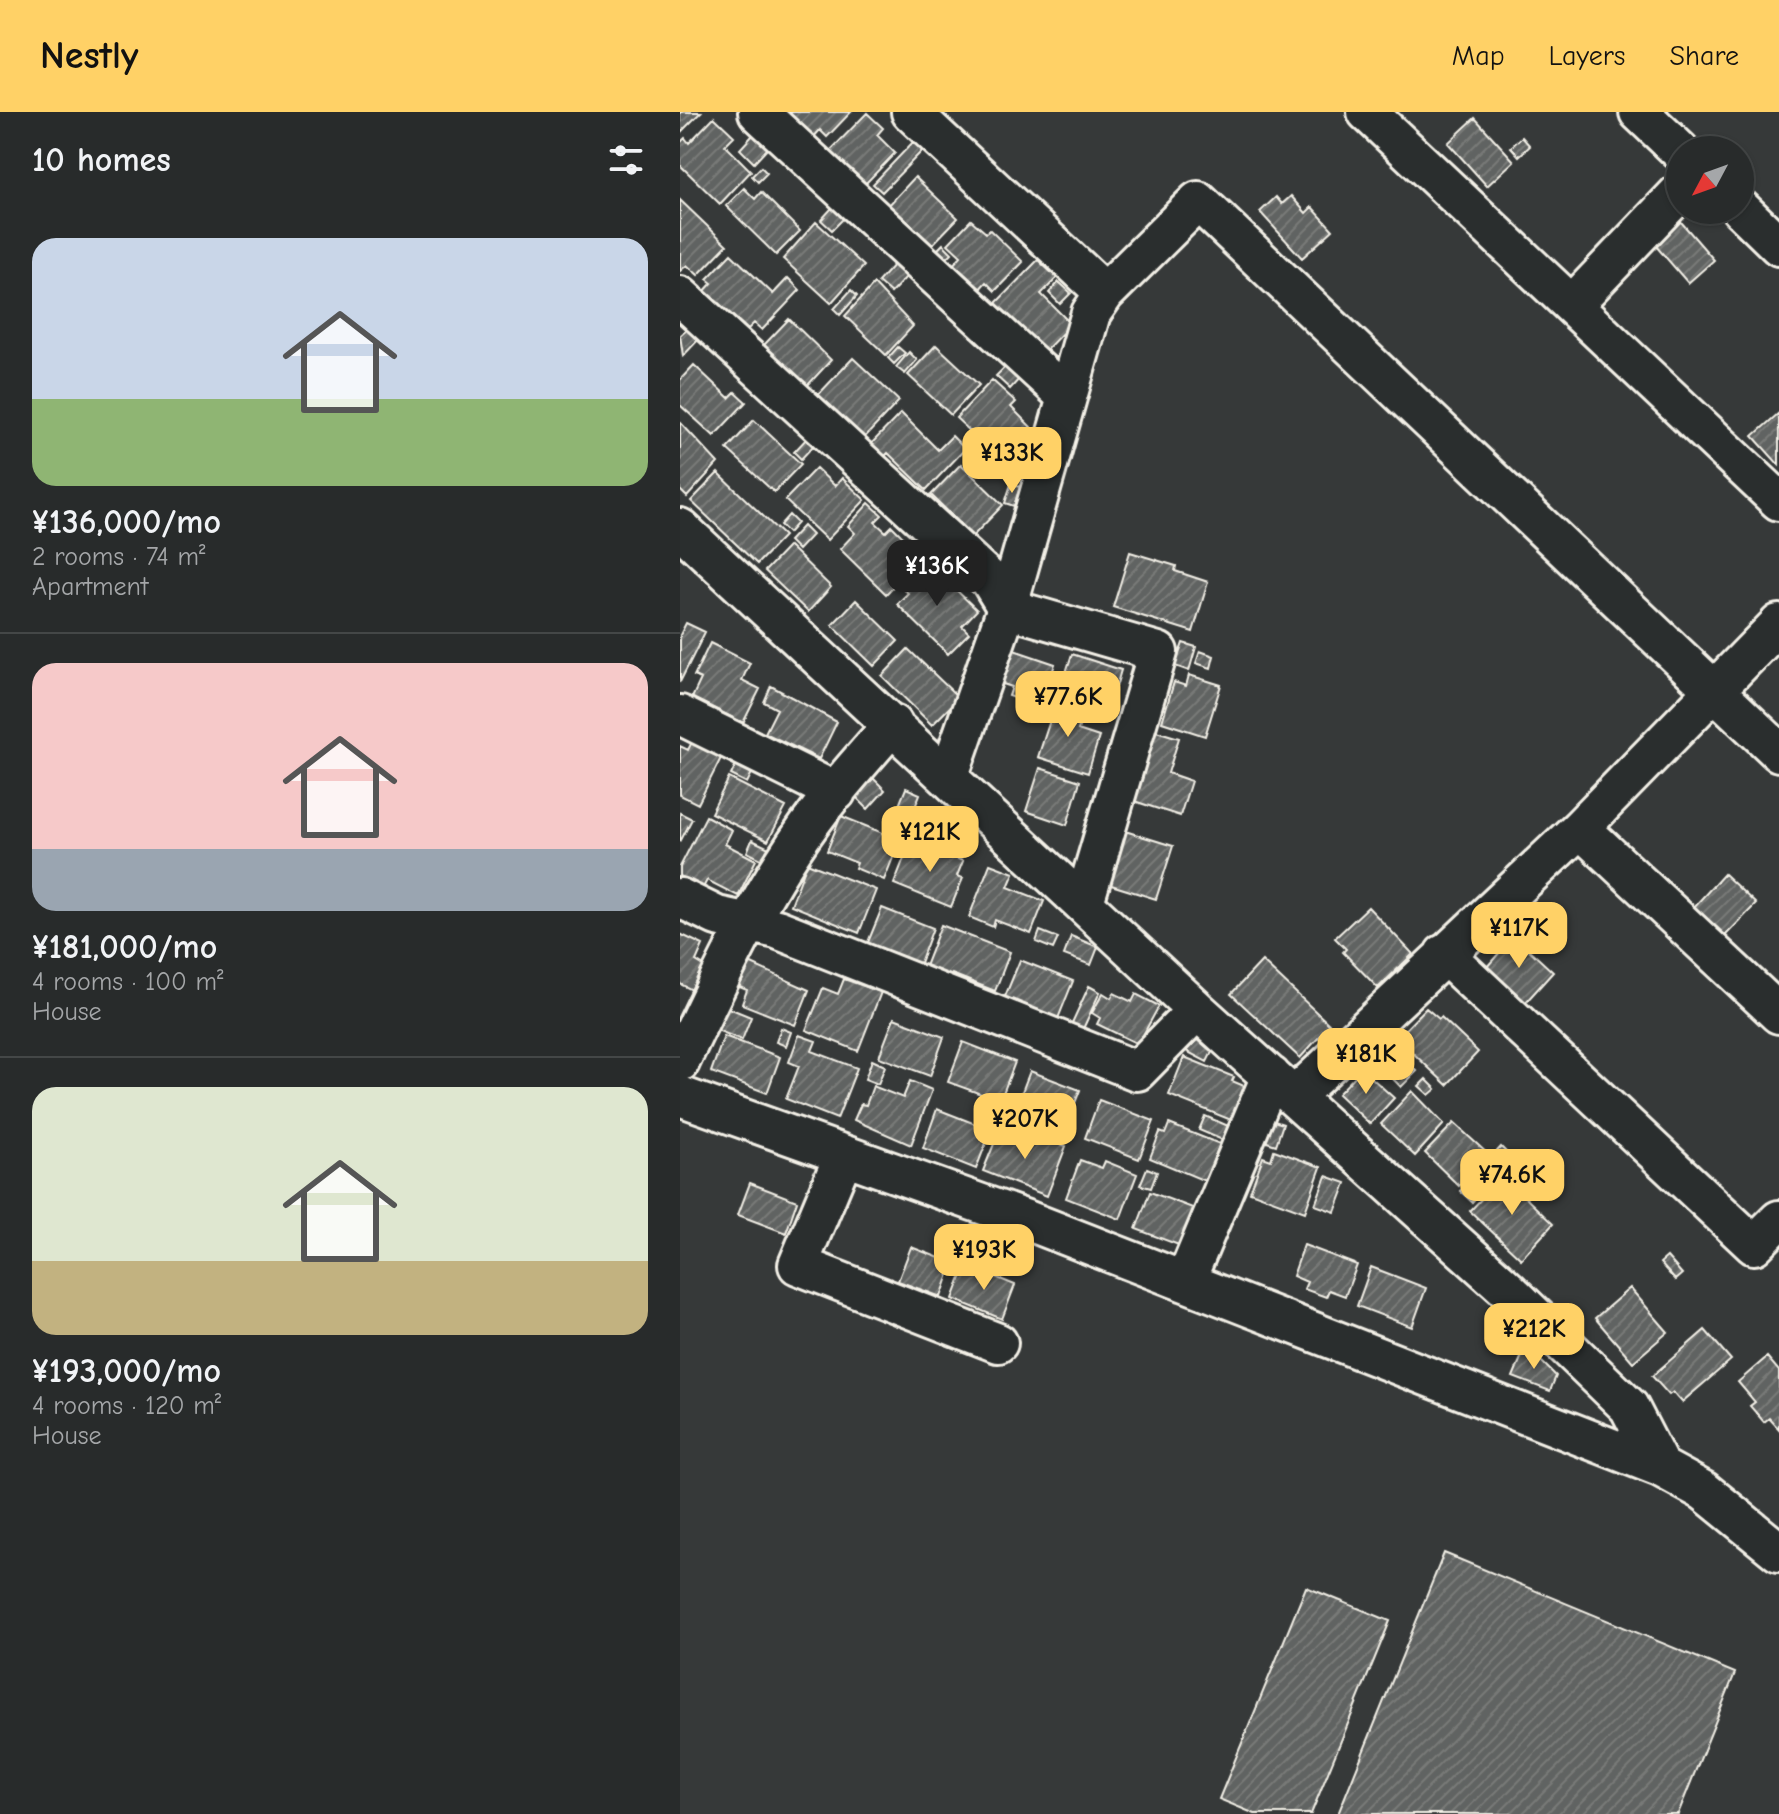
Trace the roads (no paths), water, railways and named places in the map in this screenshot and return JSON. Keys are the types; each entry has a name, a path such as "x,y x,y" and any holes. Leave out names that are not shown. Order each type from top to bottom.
{"street":[{"path":"758,112 1066,396"},
{"path":"911,112 1105,293"},
{"path":"1367,112 1779,501"},
{"path":"1639,112 1666,138"},
{"path":"949,775 1007,608 1091,313 1105,293 1198,201 1779,752"},
{"path":"1572,305 1666,207"},
{"path":"1754,222 1779,246"},
{"path":"680,296 990,580 1007,608 1158,652 1084,903"},
{"path":"680,528 949,775 1197,1010 1507,1289 1629,1407 1660,1467"},
{"path":"1185,1282 1283,1086 1444,954 1580,828 1779,624"},
{"path":"680,715 836,792"},
{"path":"680,1062 750,921 836,792 893,724"},
{"path":"1580,828 1779,1014"},
{"path":"680,898 717,916 750,921 1137,1071 1197,1010"},
{"path":"1444,954 1754,1245 1779,1220"},
{"path":"680,1096 1185,1282 1660,1467 1704,1491 1779,1552"},
{"path":"844,1155 798,1265 998,1343"}]}
